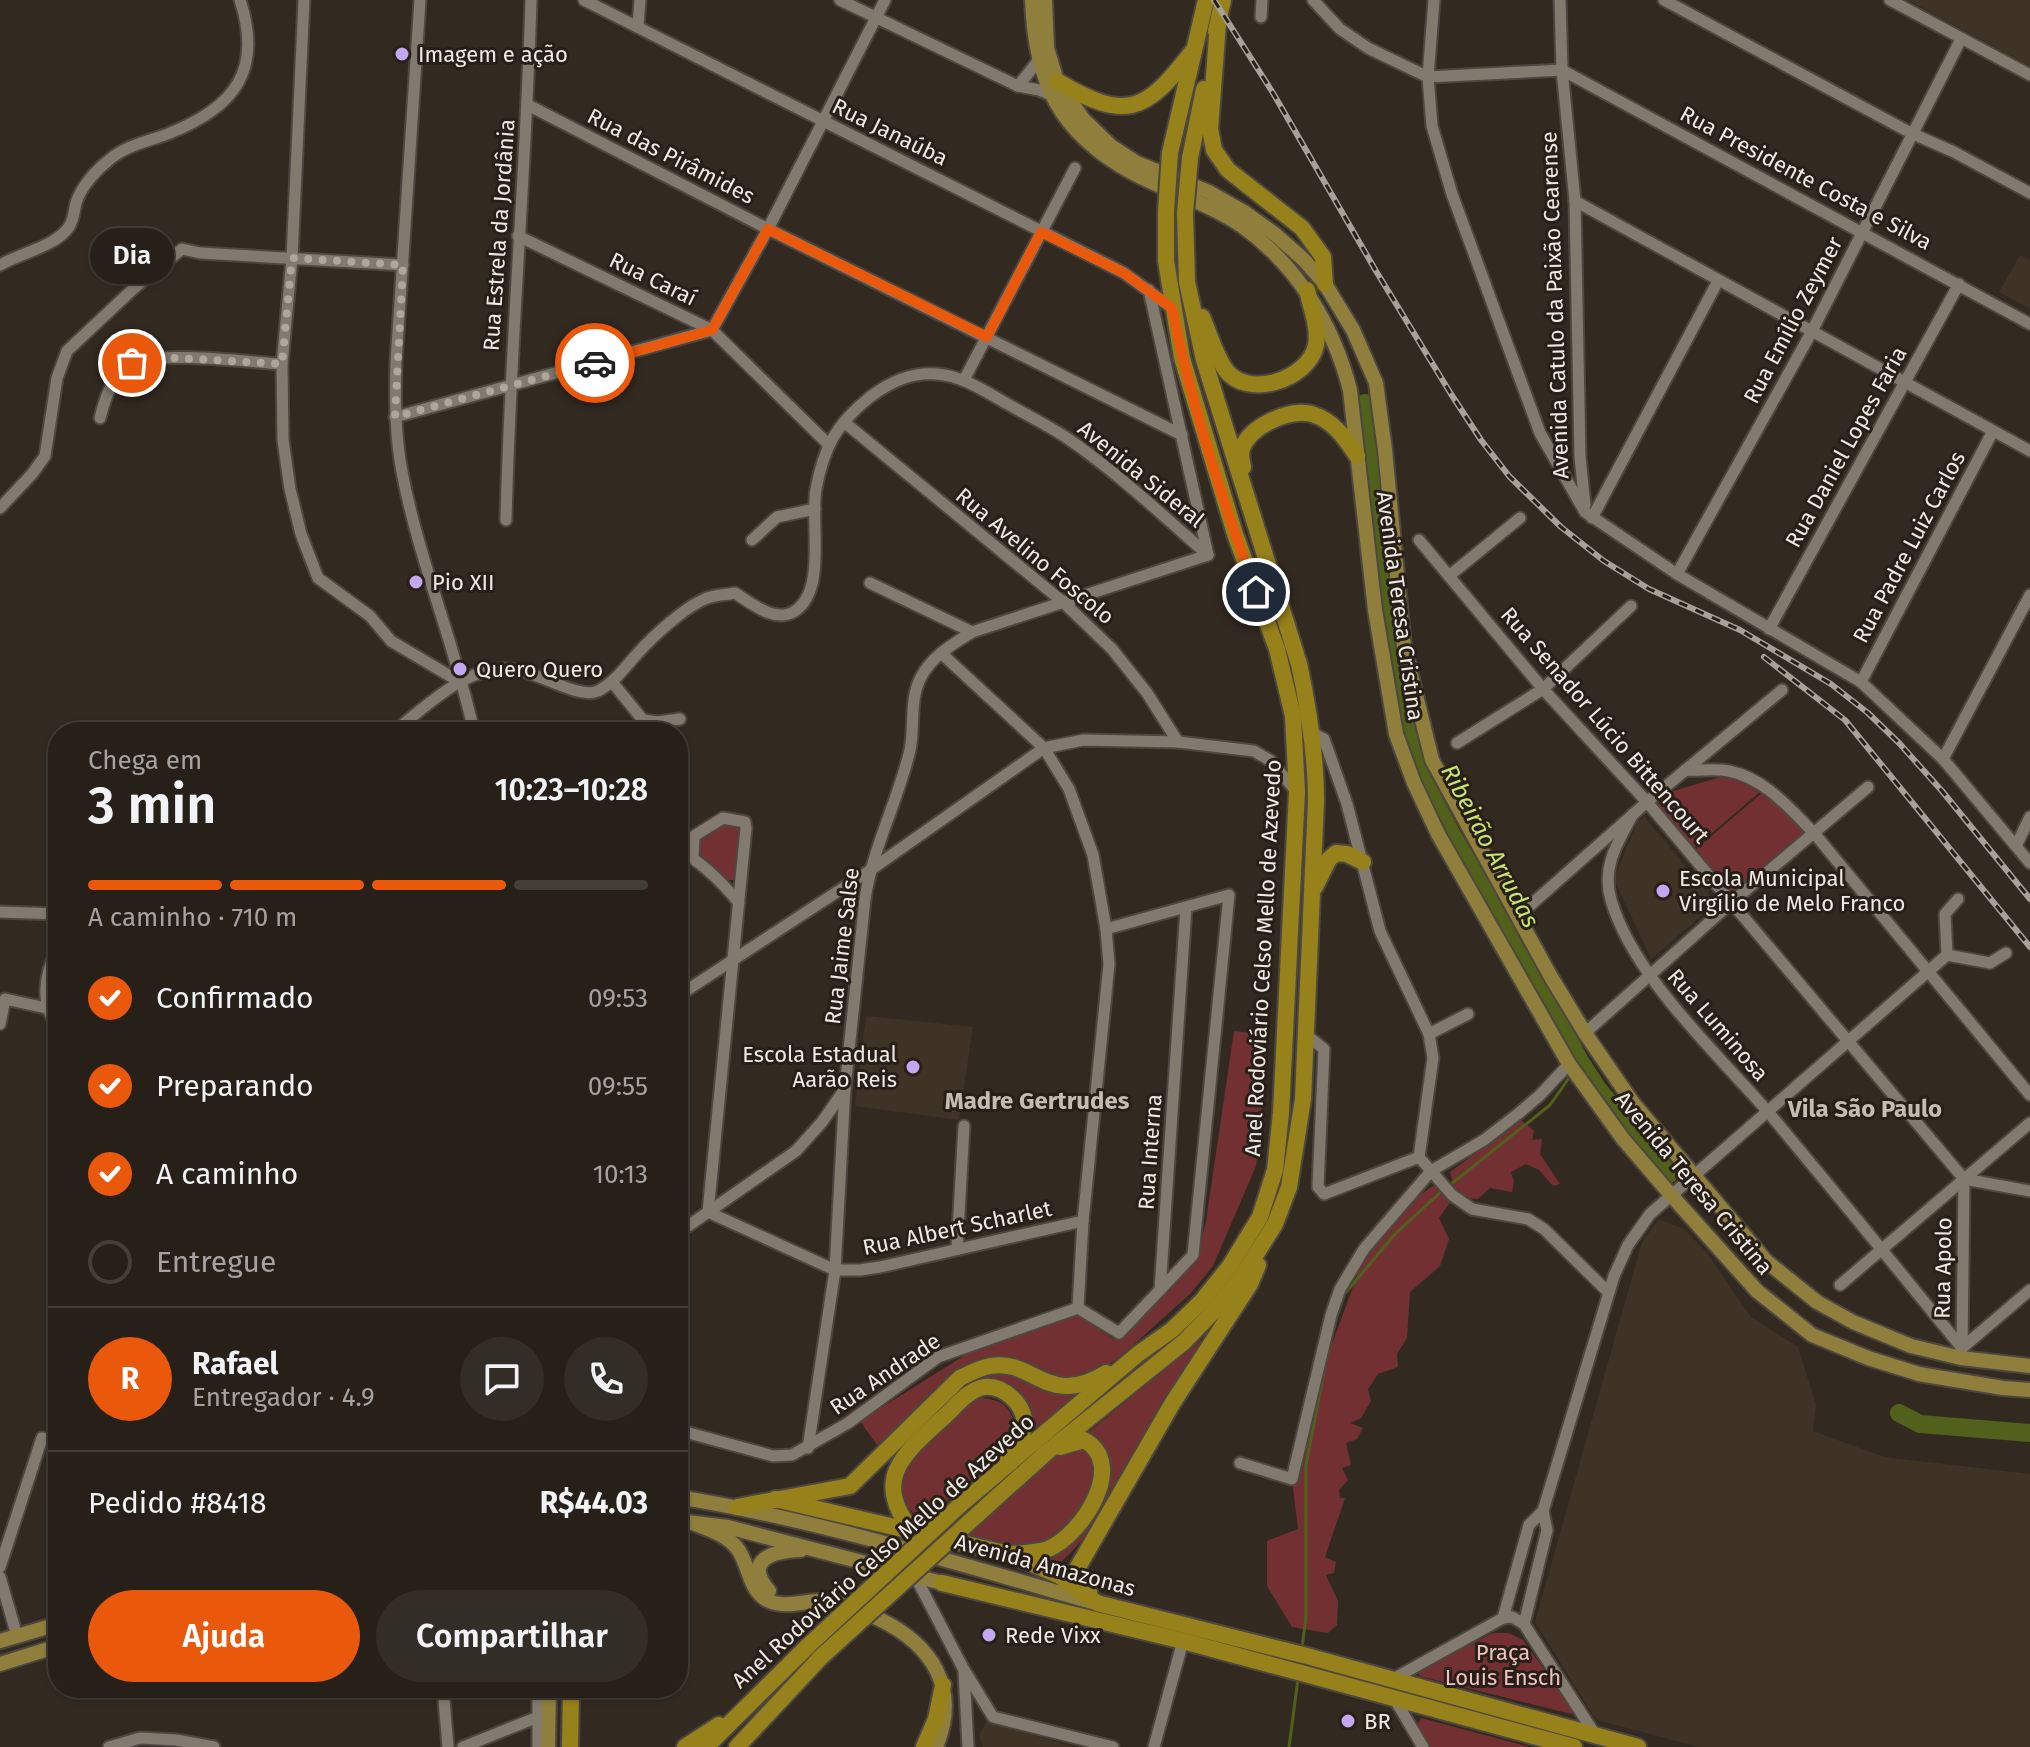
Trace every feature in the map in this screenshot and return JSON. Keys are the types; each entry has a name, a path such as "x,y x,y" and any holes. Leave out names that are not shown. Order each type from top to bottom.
{"highway":[{"name":"Anel Rodoviário Celso Mello de Azevedo","path":"706,1747 809,1645 964,1501 1138,1354 1172,1330 1202,1301 1230,1266 1260,1217 1275,1170 1281,1113 1297,792 1293,716 1277,649 1235,534 1182,358 1166,261 1170,153 1206,0"},
{"name":"Anel Rodoviário Celso Mello de Azevedo","path":"737,1747 821,1657 977,1515 1047,1452 1184,1342 1243,1275 1275,1224 1289,1187 1303,1099 1312,896 1316,768 1310,712 1299,664 1204,360 1187,282 1185,213 1190,158 1223,0"},
{"path":"1218,23 1210,129 1214,150 1228,170 1302,228 1323,257 1325,284"},
{"path":"1055,88 1110,107 1131,107 1157,93 1192,52"},
{"path":"1187,282 1225,370 1237,380 1254,383 1270,384 1288,378 1310,361 1316,347 1317,329 1307,290"},
{"path":"1250,508 1242,449 1262,426 1290,415 1310,413 1338,429 1357,456"},
{"path":"1312,896 1329,859 1336,853 1347,854 1363,862"},
{"path":"1097,1603 1078,1576 1078,1567 1172,1404 1250,1284 1275,1224"},
{"path":"737,1507 850,1486 960,1378 975,1370 1000,1365 1055,1386 1066,1387 1096,1379 1138,1354"},
{"path":"912,1531 896,1508 891,1490 896,1469 908,1449 971,1392 985,1387 998,1389 1018,1404 1024,1425 1015,1448 964,1501"},
{"path":"1009,1554 1047,1549 1058,1543 1077,1526 1097,1491 1103,1466 1099,1453 1091,1444 1084,1440 1075,1441 1047,1452"},
{"path":"775,1499 1009,1554 1060,1576 1097,1603"},
{"name":"Avenida Amazonas","path":"942,1583 1183,1641 1574,1747"},
{"name":"Avenida Amazonas","path":"1097,1603 1281,1649 1638,1747"},
{"path":"924,1747 936,1719 943,1685"},
{"path":"570,1747 571,1698"},
{"path":"685,1747 740,1711"},
{"path":"746,1747 767,1716"}],"main road":[{"name":"Avenida Teresa Cristina","path":"1032,0 1038,61 1055,88 1072,126 1092,148 1134,173 1207,205 1244,227 1307,290 1330,329 1350,390 1375,610 1399,733 1414,783 1438,834 1569,1064 1623,1139 1757,1291 1812,1335 1868,1358 1919,1374 2030,1390"},
{"name":"Avenida Teresa Cristina","path":"1045,0 1047,48 1055,88 1083,119 1111,146 1137,163 1209,192 1244,212 1304,260 1325,284 1353,330 1376,383 1404,647 1420,723 1432,760 1517,917 1585,1033 1633,1103 1766,1261 1817,1302 1911,1346 2030,1366"},
{"path":"1399,733 1420,723"},
{"path":"1919,1374 1946,1368 1962,1353 1973,1371 1994,1386"},
{"name":"Avenida Amazonas","path":"688,1499 737,1507 908,1550 1097,1603"},
{"name":"Avenida Amazonas","path":"688,1523 728,1527 942,1583"},
{"path":"695,1524 722,1535 735,1545 759,1594 772,1602 827,1601 860,1610 914,1640 930,1659 943,1685 946,1712 936,1747"},
{"path":"785,1604 763,1584 760,1566 773,1552 821,1550"},
{"path":"0,1641 48,1627"},
{"path":"0,1664 48,1649"},
{"path":"548,1747 549,1698"}],"street":[{"path":"0,265 68,229 81,190 108,160 125,149 194,123 220,105 235,89 244,76 246,61 240,0"},
{"path":"304,0 292,258 282,364 283,440 301,534 318,578 370,616 391,641 461,681"},
{"path":"420,0 395,417 402,473 471,722"},
{"name":"Rua Estrela da Jordânia","path":"506,520 509,387 528,105 531,0"},
{"name":"Rua Janaúba","path":"584,0 1124,273 1172,308"},
{"path":"638,25 640,0"},
{"path":"840,0 1018,86 1039,90 1055,88"},
{"path":"395,417 712,330 768,229 885,0"},
{"path":"1261,17 1262,0"},
{"path":"1313,0 1340,29 1368,48 1428,77 1562,70"},
{"path":"1434,0 1428,77 1432,126 1452,194 1540,433 1589,515 1677,574 1861,682 1943,759 2030,863"},
{"name":"Avenida Catulo da Paixão Cearense","path":"1560,0 1562,70 1575,201 1580,457 1589,515"},
{"path":"1664,0 1911,133 2030,193"},
{"path":"1890,0 2030,75"},
{"name":"Rua Emílio Zeymer","path":"1677,574 1811,333 1961,39"},
{"path":"1018,86 1038,61"},
{"name":"Rua Presidente Costa e Silva","path":"1562,70 2030,324"},
{"name":"Rua das Pirâmides","path":"528,105 768,229 1182,435"},
{"path":"964,380 1075,168"},
{"path":"1575,201 2030,451"},
{"name":"Rua Caraí","path":"518,236 712,330 827,443"},
{"path":"0,508 45,456 57,378 67,351 143,280 182,249 200,253 403,265"},
{"path":"1589,515 1718,281"},
{"name":"Rua Daniel Lopes Faria","path":"1769,629 1959,284"},
{"path":"1106,929 1229,895 1193,1255 1119,1333 1078,1308 1083,1221 1109,964 1106,929 1088,842 1069,789 1044,748 941,653 972,632 1208,555 1149,290"},
{"path":"100,418 109,387 132,363 158,357 282,364"},
{"name":"Avenida Sideral","path":"612,682 652,637 704,599 735,593 768,614 783,615 795,611 810,595 816,557 816,492 827,443 860,405 903,377 937,374 964,380 1065,437 1114,473 1208,555"},
{"name":"Rua Avelino Foscolo","path":"844,422 1063,602 1112,649 1147,693 1178,742"},
{"name":"Rua Padre Luiz Carlos","path":"1861,682 1993,431"},
{"path":"752,540 777,517 815,509"},
{"path":"1449,576 1520,518"},
{"name":"Rua Senador Lúcio Bittencourt","path":"1419,540 1543,689 1647,802 1964,1179"},
{"path":"870,583 972,632"},
{"path":"1943,759 2030,595"},
{"path":"1457,743 1543,689 1631,606"},
{"name":"Rua Jaime Salse","path":"808,1448 835,1270 845,1088 869,871 910,748 913,704 920,678 941,653"},
{"path":"407,722 461,681 485,672 509,668 537,674 573,691 596,692 612,682 643,720 680,719"},
{"path":"1517,917 1647,802 1782,690"},
{"path":"1312,733 1324,739 1347,804 1380,931 1429,1034 1433,1058 1419,1157 1452,1195 1472,1209 1528,1219 1544,1229 1608,1292"},
{"path":"688,989 869,871 1044,748 1083,740 1178,742 1254,751 1271,761 1297,792"},
{"path":"1685,770 1728,771 1757,781 1774,793 1814,833 2030,1095"},
{"path":"1585,1033 1732,902 1868,787"},
{"name":"Rua Luminosa","path":"1633,814 1611,856 1607,878 1611,901 1630,944 1650,977 1882,1248 1962,1353"},
{"path":"2016,846 2030,817"},
{"path":"693,857 693,837 723,818 745,822 708,1212"},
{"path":"688,854 718,878 739,903"},
{"path":"1947,955 1945,914 1958,899"},
{"name":"Rua Interna","path":"1160,1290 1186,908"},
{"path":"0,912 48,914"},
{"path":"1947,955 1990,963 2006,953"},
{"path":"1524,1624 1547,1530 1543,1511 1608,1292 1628,1245 1650,1214 1947,955"},
{"path":"48,977 48,1011"},
{"path":"1,1019 5,999 46,1008"},
{"path":"1429,1034 1468,1014"},
{"path":"1304,1033 1324,1049 1318,1187 1324,1194 1419,1157"},
{"path":"1240,1463 1292,1479 1331,1315 1340,1289 1364,1249 1431,1171 1484,1140 1519,1113 1569,1064"},
{"path":"688,1226 796,1151 822,1122 845,1088"},
{"path":"1840,1285 2030,1123"},
{"path":"957,1248 964,1126"},
{"path":"1964,1179 2030,1191"},
{"name":"Rua Apolo","path":"1962,1353 1964,1179"},
{"name":"Rua Albert Scharlet","path":"708,1212 835,1270 860,1270 1083,1221"},
{"path":"1962,1353 2030,1290"},
{"name":"Rua Andrade","path":"808,1448 848,1423 938,1357 1078,1308"},
{"path":"688,1433 773,1456 792,1455 808,1448"},
{"path":"0,1567 42,1438 48,1439"},
{"path":"1503,1618 1529,1525 1543,1511"},
{"path":"915,1576 963,1668 993,1717 1113,1747"},
{"path":"0,1577 17,1636"},
{"path":"930,1604 934,1587 942,1583"},
{"path":"1393,1679 1503,1618 1512,1617 1524,1624 1597,1737"},
{"path":"1154,1747 1183,1641"},
{"path":"963,1668 968,1747"},
{"path":"444,1698 448,1747"},
{"path":"538,1698 538,1747"},
{"path":"1394,1698 1423,1747"},
{"path":"463,1747 538,1717"},
{"path":"109,1747 140,1738 214,1747"}],"shaded area":[{"path":"1908,0 2030,0 2030,66"},
{"path":"2020,255 2030,260 2030,309 1999,292"},
{"name":"Escola Municipal Virgílio de Melo Franco","path":"1644,816 1716,903 1651,959 1614,879 1637,823"},
{"name":"Escola Estadual Aarão Reis","path":"866,1016 973,1027 959,1120 855,1106"},
{"path":"1659,1219 1684,1229 1707,1253 1751,1317 1798,1347 1816,1405 1813,1431 1884,1457 2030,1474 2030,1747 1700,1747 1600,1721 1593,1715 1535,1622 1642,1242"},
{"path":"986,1722 1075,1747 983,1747 979,1735"}],"green space":[{"path":"1727,775 1760,792 1693,849 1652,803 1660,795"},
{"path":"1763,792 1770,795 1808,834 1733,895 1695,850"},
{"path":"726,821 744,826 734,880 720,880 697,859 704,834"},
{"path":"1234,1031 1268,1035 1256,1166 1213,1266 1191,1293 1121,1356 1103,1368 1083,1375 1065,1379 1046,1375 1018,1362 985,1358 956,1373 877,1445 860,1421 978,1347 1076,1314 1113,1339 1124,1335 1179,1280 1198,1254 1206,1221"},
{"path":"1521,1120 1534,1131 1532,1140 1542,1139 1540,1154 1560,1184 1553,1186 1539,1170 1526,1164 1511,1172 1514,1182 1512,1192 1490,1188 1478,1199 1465,1198 1455,1190 1450,1172"},
{"path":"1437,1183 1451,1201 1439,1218 1449,1239 1440,1266 1410,1292 1407,1338 1397,1354 1398,1367 1378,1374 1368,1389 1371,1401 1361,1418 1350,1423 1363,1428 1357,1439 1346,1443 1351,1465 1342,1468 1348,1480 1339,1490 1340,1498 1345,1498 1325,1557 1336,1562 1334,1573 1326,1575 1338,1601 1337,1625 1328,1633 1292,1627 1267,1586 1267,1541 1298,1529 1293,1488 1329,1352 1363,1260 1404,1206"},
{"path":"1200,1341 1205,1343 1125,1466 1105,1507 1088,1532 1057,1565 1037,1559 1107,1481 1107,1454 1100,1442 1089,1434 1090,1431"},
{"path":"1004,1372 1061,1395 1077,1392 1079,1395 1028,1436 1026,1405 968,1382 985,1374"},
{"path":"983,1398 1004,1405 1012,1417 1014,1427 1006,1447 938,1509 921,1520 906,1505 902,1489 905,1472 928,1441 972,1400"},
{"path":"1073,1449 1082,1449 1094,1463 1093,1487 1079,1512 1059,1533 1038,1544 1029,1545 970,1538 968,1535 1052,1458"},
{"name":"Praça Louis Ensch","path":"1493,1633 1509,1633 1523,1640 1574,1711 1571,1714 1419,1676 1419,1671"},
{"name":"Praça Louis Ensch","path":"1421,1718 1530,1747 1430,1747 1417,1726"}],"waterway":[{"name":"Ribeirão Arrudas","path":"1365,403 1390,651 1413,749 1451,833 1580,1061 1598,1089 1669,1174"},
{"path":"1450,1185 1550,1105 1569,1078"},
{"path":"1342,1297 1395,1234 1442,1191"},
{"path":"1302,1648 1306,1617 1306,1465 1325,1366"},
{"name":"Ribeirão Arrudas","path":"1899,1413 1920,1424 2030,1433"},
{"path":"1289,1747 1298,1679"}],"railway":[{"path":"1214,0 1273,93 1451,394 1509,476 1561,527 1604,561 1649,589 1740,630 1831,684 1868,713 1942,791 2030,899"},
{"path":"1764,657 1845,720 2030,947"}],"way so far":[{"path":"132,363 158,357 282,364 292,258 403,265 395,417 595,363"}],"place":[{"name":"Imagem e ação","path":"402,54"},
{"name":"Dia","path":"132,363"},
{"name":"Pio XII","path":"416,582"},
{"name":"Quero Quero","path":"460,669"},
{"name":"Escola Municipal Virgílio de Melo Franco","path":"1663,891"},
{"name":"Escola Estadual Aarão Reis","path":"913,1067"},
{"name":"Rede Vixx","path":"989,1635"},
{"name":"BR","path":"1348,1721"}],"district":[{"name":"Madre Gertrudes","path":"1037,1101"},
{"name":"Vila São Paulo","path":"1865,1109"}],"route":[{"path":"595,363 712,330 768,229 987,337 1041,232 1124,273 1172,308 1182,358 1235,534 1256,592"}]}
